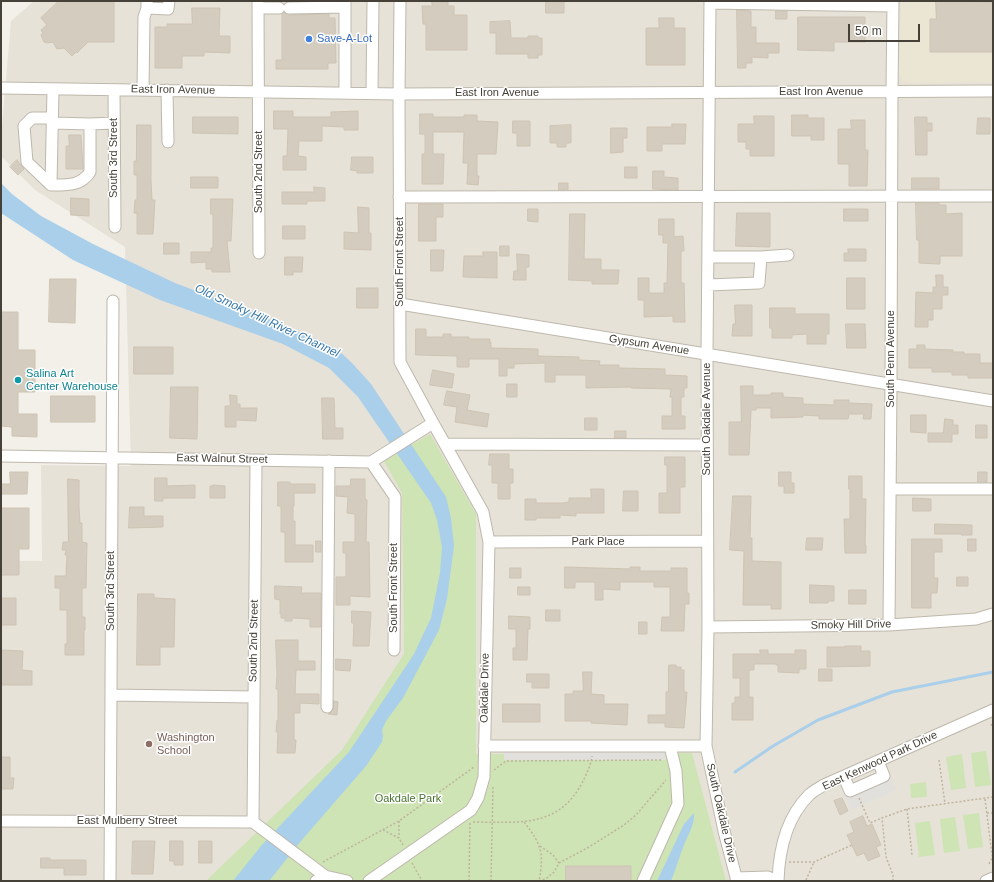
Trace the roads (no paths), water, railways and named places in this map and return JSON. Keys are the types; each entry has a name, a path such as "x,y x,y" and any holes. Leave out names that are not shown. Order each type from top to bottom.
{"street":[{"path":"143,90 144,17 147,5 168,9 169,1"},
{"path":"372,93 373,1"},
{"name":"South Front Street","path":"400,1 400,362 433,423"},
{"path":"710,2 893,4"},
{"name":"South Oakdale Avenue","path":"706,746 708,627 707,355 710,2"},
{"path":"258,5 284,8 345,4 345,93"},
{"name":"South Penn Avenue","path":"889,625 893,4"},
{"name":"South 2nd Street","path":"258,5 259,253"},
{"name":"East Iron Avenue","path":"1,88 399,94 993,91"},
{"path":"51,185 53,89"},
{"name":"South 3rd Street","path":"114,90 115,227"},
{"path":"167,90 168,142"},
{"path":"90,124 90,172 86,177 71,185 51,185 27,162 24,126 32,118 90,124 114,123"},
{"path":"400,197 993,196"},
{"path":"708,257 761,257 788,255"},
{"path":"708,285 759,283 761,257"},
{"name":"South 3rd Street","path":"110,881 113,301"},
{"name":"Gypsum Avenue","path":"400,304 993,401"},
{"path":"371,462 433,423"},
{"name":"Oakdale Drive","path":"369,881 471,810 478,798 484,777 489,542 483,512 433,423"},
{"path":"445,444 707,445"},
{"name":"East Walnut Street","path":"1,456 371,462"},
{"name":"South 2nd Street","path":"255,824 254,697 256,460"},
{"path":"327,707 329,461"},
{"name":"South Front Street","path":"371,462 395,497 394,650"},
{"path":"890,488 993,489"},
{"name":"Park Place","path":"489,542 708,541"},
{"name":"Smoky Hill Drive","path":"708,627 889,625 976,619 993,614"},
{"path":"111,695 254,697"},
{"name":"East Kenwood Park Drive","path":"777,881 781,849 789,825 798,807 810,794 824,785 993,710"},
{"path":"484,746 706,746"},
{"path":"642,881 678,804 674,765 670,746"},
{"name":"South Oakdale Drive","path":"706,746 724,831 737,880"},
{"path":"844,777 850,792 884,776 878,761"},
{"name":"East Mulberry Street","path":"1,821 111,821 255,824"},
{"path":"255,824 311,866 322,879 347,881"},
{"path":"737,880 768,877 777,881"},
{"path":"986,881 993,878"}],"water":[{"path":"1,183 12,194 41,216 93,244 175,283 257,314 337,349 371,384 446,497 451,518 454,546 447,599 439,630 403,698 386,721 382,730 382,742 366,766 301,841 269,881 233,881 261,846 349,752 414,654 431,618 440,573 442,547 437,520 431,503 358,397 329,368 283,344 160,300 73,260 1,213"},
{"path":"694,813 692,825 671,881 657,881 684,824"}],"waterway":[{"name":"Old Smoky Hill River Channel","path":"735,772 773,746 818,720 892,692 993,672"}],"place":[{"name":"Save-A-Lot","path":"309,39"},
{"name":"Salina Art Center Warehouse","path":"18,380"},
{"name":"Washington School","path":"149,744"}],"park label":[{"name":"Oakdale Park","path":"408,799"}]}
